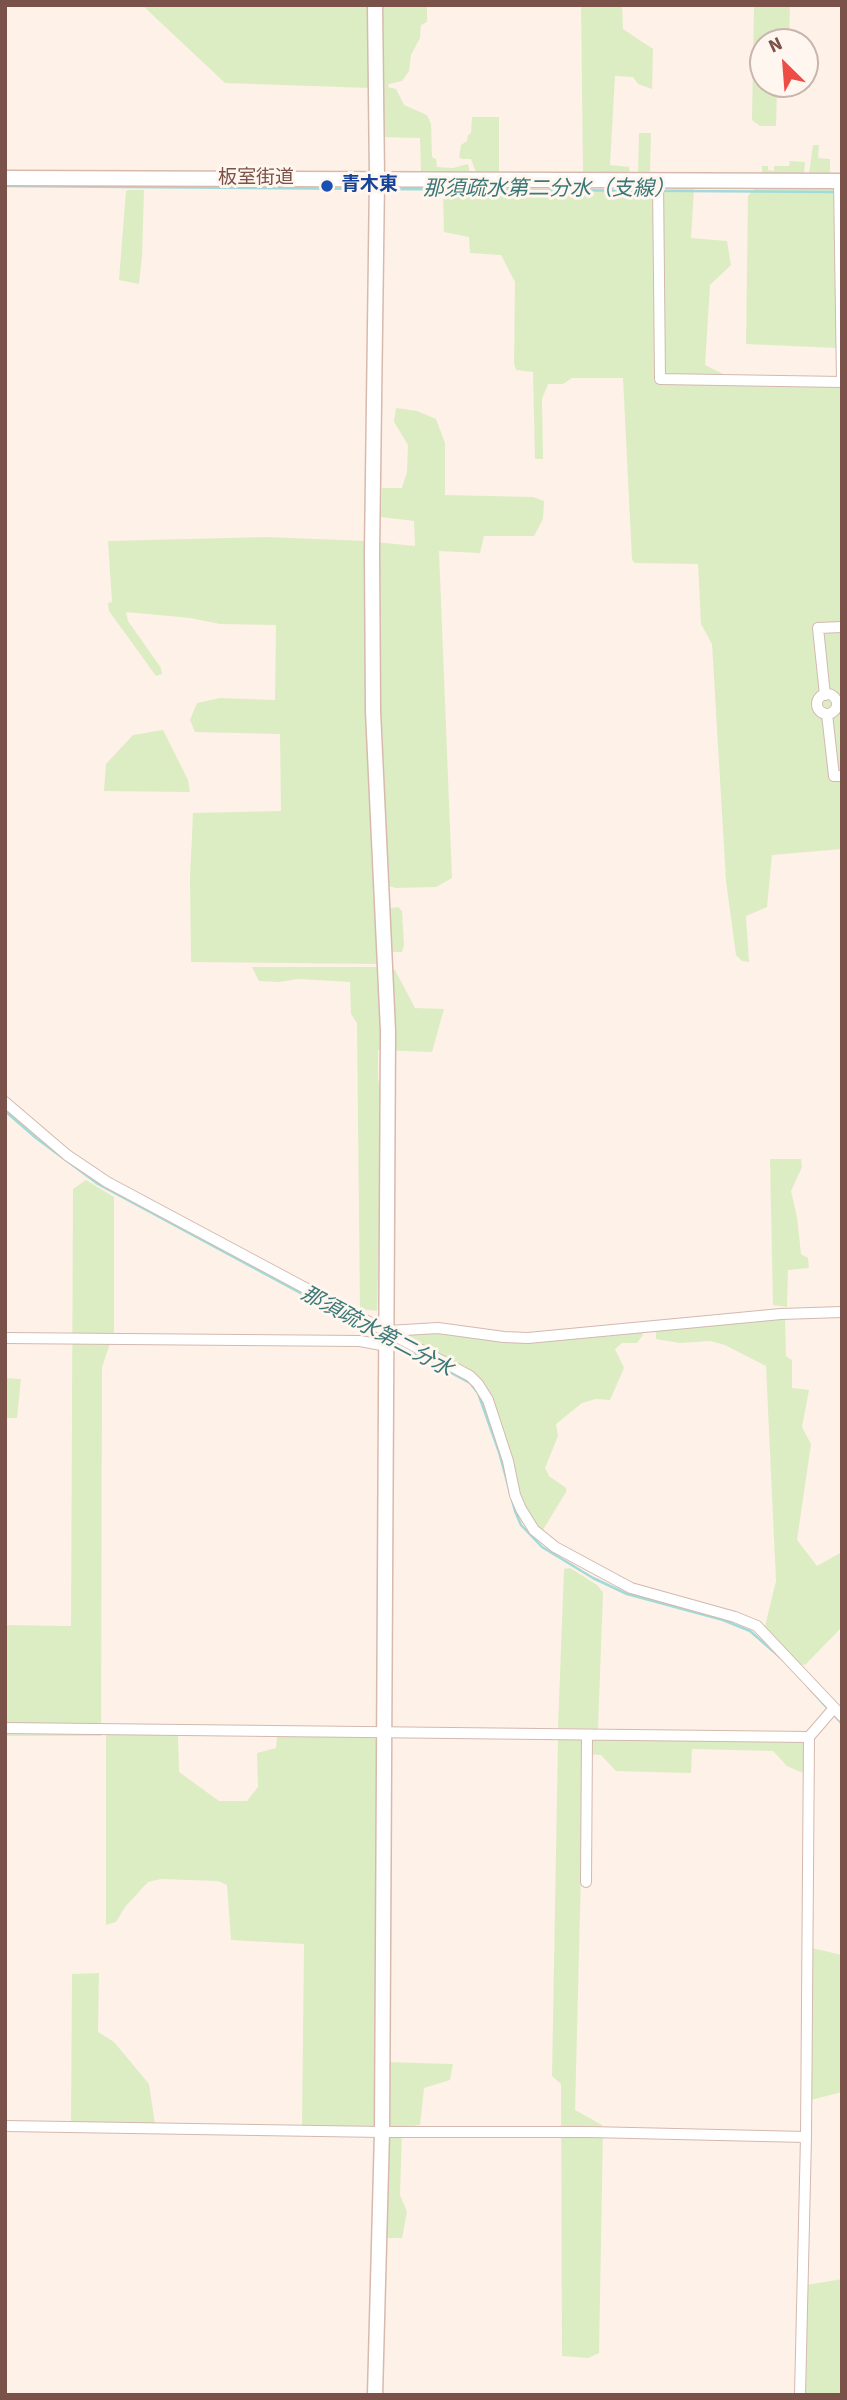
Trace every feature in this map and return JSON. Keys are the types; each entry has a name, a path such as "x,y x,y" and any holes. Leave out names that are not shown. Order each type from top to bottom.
{"street":[{"path":"374,5 377,179 372,552 373,711 387,1018 382,2132 375,2395"},
{"name":"板室街道","path":"5,178 840,181"},
{"path":"658,180 660,379 842,382 840,181"},
{"path":"825,695 818,628 842,627"},
{"path":"825,695 833,697 839,703 833,712 827,714 820,711 817,704 818,699 825,695"},
{"path":"827,714 834,776 842,776"},
{"path":"5,1102 67,1155 107,1182 387,1339 470,1376 478,1384 495,1418 521,1509 534,1530 555,1547 631,1588 735,1616 757,1626 842,1716"},
{"path":"5,1338 360,1341 387,1339 438,1328 528,1338 781,1314 842,1312"},
{"path":"800,2395 806,2137 808,1737 834,1708"},
{"path":"5,1728 808,1737"},
{"path":"586,1882 587,1735"},
{"path":"5,2126 806,2137"}],"green space":[{"path":"142,5 370,5 370,88 225,83"},
{"path":"379,5 427,5 427,22 421,25 420,38 411,55 409,71 402,81 389,84 388,87 396,89 404,105 427,115 431,124 432,157 436,159 437,167 453,168 468,164 470,173 421,173 420,138 379,137"},
{"path":"581,5 622,5 623,29 653,49 652,89 638,84 633,77 615,76 610,165 629,167 630,173 583,173"},
{"path":"754,5 790,5 789,28 754,28"},
{"path":"752,98 777,98 776,126 760,126 752,120"},
{"path":"472,117 499,117 499,173 476,172 471,159 459,157 461,145 471,133"},
{"path":"639,133 651,133 650,173 638,173"},
{"path":"813,145 819,145 818,158 830,159 830,173 809,173"},
{"path":"790,161 805,162 804,173 762,173 762,166 768,166 768,170 774,171 774,166 789,166"},
{"path":"755,188 842,189 838,348 746,344 748,196"},
{"path":"694,189 691,238 727,241 731,265 710,285 705,365 748,386 842,387 842,849 772,855 767,907 746,916 749,962 742,961 736,955 726,881 712,644 701,624 698,564 635,563 632,560 623,378 572,378 563,384 548,384 542,399 543,459 535,459 533,372 516,370 514,364 515,282 501,255 470,253 469,237 444,232 443,192"},
{"path":"144,190 139,284 119,280 126,191"},
{"path":"396,408 417,411 436,419 445,443 445,495 533,497 544,501 543,519 534,536 484,536 480,553 439,551 452,878 436,887 396,888 381,884 382,964 191,962 190,878 193,813 281,811 280,734 195,732 190,720 197,703 220,698 275,700 276,625 220,624 190,618 126,612 128,621 161,668 162,674 156,676 109,611 108,603 112,602 108,541 267,537 415,546 414,521 381,517 382,488 402,488 407,472 408,445 394,422"},
{"path":"163,730 188,780 190,792 104,791 106,764 133,735"},
{"path":"398,907 402,911 404,945 402,952 391,952 390,908"},
{"path":"252,967 379,967 395,970 415,1008 444,1009 432,1052 378,1050 378,1078 383,1104 377,1311 360,1309 357,1023 351,1014 350,982 298,979 259,981"},
{"path":"770,1159 801,1159 802,1167 791,1191 801,1254 808,1258 809,1268 788,1270 787,1307 773,1305"},
{"path":"86,1180 114,1197 114,1332 102,1367 101,1736 5,1736 5,1625 71,1626 73,1189"},
{"path":"785,1317 786,1356 792,1360 792,1388 809,1390 802,1427 811,1444 797,1540 817,1566 842,1552 842,1627 805,1665 799,1664 765,1626 776,1581 766,1366 725,1345 710,1341 680,1343 656,1339 656,1329"},
{"path":"439,1330 505,1340 640,1330 643,1335 637,1343 622,1343 615,1349 624,1368 610,1400 596,1399 582,1403 556,1424 558,1436 545,1468 549,1476 566,1488 566,1492 541,1533 521,1505 494,1403 482,1380 406,1337 405,1333"},
{"path":"5,1378 21,1379 17,1418 5,1418"},
{"path":"570,1568 597,1585 603,1592 598,1729 558,1728 564,1569"},
{"path":"106,1732 178,1735 179,1772 219,1801 247,1801 258,1787 257,1753 276,1748 277,1736 374,1737 380,1743 378,2127 302,2125 304,1944 231,1940 227,1885 218,1881 161,1879 148,1882 125,1907 116,1922 106,1925"},
{"path":"558,1739 803,1741 804,1752 803,1773 787,1766 773,1751 692,1749 691,1773 616,1771 601,1755 584,1754 575,2110 602,2125 603,2130 599,2353 588,2358 562,2356 561,2084 552,2076"},
{"path":"812,1948 842,1955 842,2092 811,2100"},
{"path":"99,1973 98,2032 114,2042 149,2084 155,2124 71,2123 72,1974"},
{"path":"387,2062 453,2064 450,2080 424,2088 420,2125 402,2128 400,2195 407,2212 402,2238 387,2238 383,2233"},
{"path":"842,2279 842,2395 806,2395 807,2285"}],"waterway":[{"name":"那須疏水第二分水（支線）","path":"5,186 373,189"},
{"name":"那須疏水第二分水（支線）","path":"383,189 835,192"},
{"name":"那須疏水第二分水","path":"5,1111 98,1184 382,1337"},
{"name":"那須疏水第二分水","path":"391,1341 470,1383 478,1393 499,1452 515,1511 521,1525 542,1547 593,1578 627,1594 723,1620 750,1631 782,1659"},
{"name":"那須疏水第二分水","path":"808,1687 829,1710"},
{"name":"那須疏水第二分水","path":"834,1715 842,1724"}],"place":[{"name":"青木東","path":"327,186"}]}
